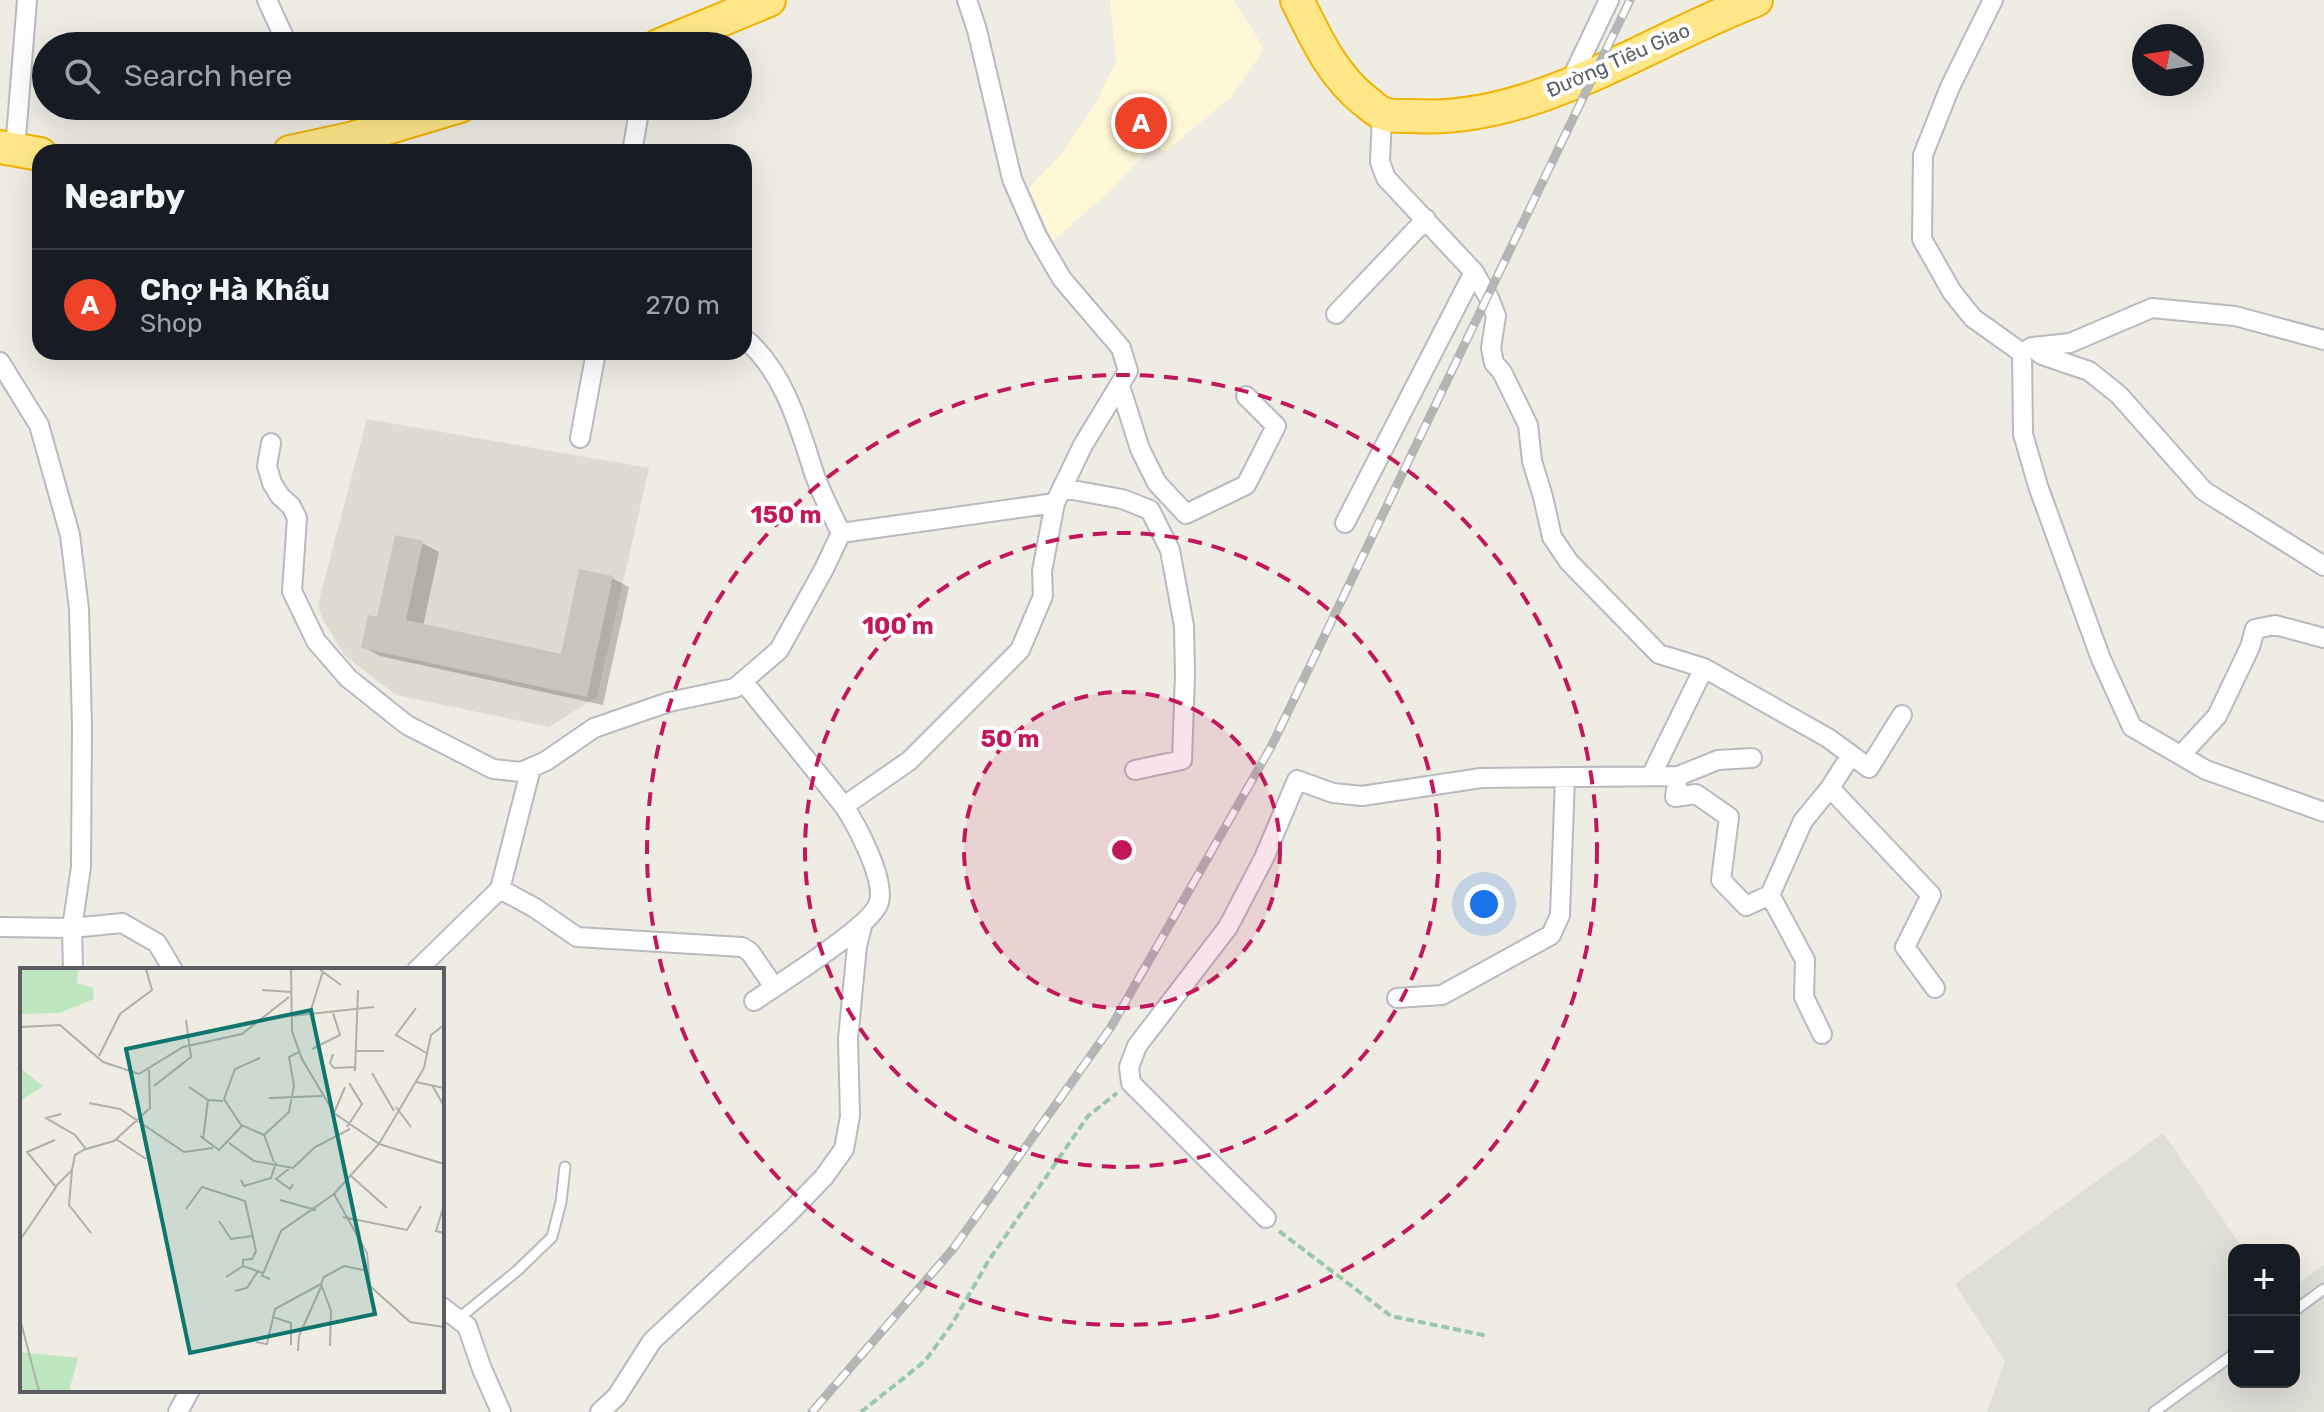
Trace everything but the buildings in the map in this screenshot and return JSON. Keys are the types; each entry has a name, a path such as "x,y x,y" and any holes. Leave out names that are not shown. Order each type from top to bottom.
{"highway":[{"path":"692,32 769,0"},
{"path":"1297,0 1327,59 1346,85 1382,114"},
{"name":"Đường Tiêu Giao","path":"1382,114 1434,118 1482,112 1567,88 1756,0"},
{"path":"327,144 413,120"}],"street":[{"path":"7,0 26,5 18,150"},
{"path":"267,0 282,32"},
{"path":"844,806 909,761 1020,650 1043,596 1042,571 1058,495 1083,445 1128,371 1121,348 1062,279 1037,236 1012,179 967,0"},
{"path":"1567,88 1609,0"},
{"path":"1993,0 1950,87 1923,155 1922,239 1952,292 1973,318 2027,350 2089,371 2119,395 2204,491 2324,566"},
{"path":"1382,114 1380,162 1386,178 1474,272 1496,316 1491,348 1494,363 1502,372 1528,425 1532,461 1552,537 1569,562 1659,654 1704,668 1828,738 1869,768 1902,715"},
{"path":"633,144 638,120"},
{"path":"1336,314 1426,219"},
{"path":"1345,523 1474,272"},
{"path":"2027,350 2070,343 2152,308 2235,316 2324,340"},
{"path":"752,345 796,414 816,479 841,533"},
{"path":"2027,350 2023,434 2038,486 2101,659 2132,727 2206,770 2324,812"},
{"path":"580,438 595,360"},
{"path":"0,362 39,425 70,535 79,609 81,867 72,928 73,968"},
{"path":"1120,386 1140,449 1157,483 1186,514 1246,485 1276,426 1246,396"},
{"path":"271,443 267,466 272,483 297,518 292,591 316,641 348,678 407,725 493,769 521,772 546,761 594,728 669,702 735,688 779,650 841,533"},
{"path":"1139,505 1157,483"},
{"path":"841,533 1058,495 1122,499 1150,510 1170,550 1184,626 1182,760 1135,770"},
{"path":"2182,754 2217,716 2250,647 2255,629 2275,625 2324,638"},
{"path":"1651,776 1704,668"},
{"path":"743,681 844,806 856,825 880,886 879,905 862,926 754,1001"},
{"path":"1678,776 1675,797 1696,794 1729,817 1721,880 1746,906 1770,895 1803,821 1830,788 1851,755"},
{"path":"1266,1218 1131,1083 1129,1067 1137,1046 1228,927 1264,858 1297,780 1333,793 1362,796 1481,778 1678,776 1718,760 1752,758"},
{"path":"419,968 500,889 531,768"},
{"path":"1397,998 1442,995 1551,935 1560,915 1565,777"},
{"path":"1830,788 1931,895 1905,947 1935,988"},
{"path":"500,889 577,937 742,947 750,952 774,987"},
{"path":"1770,895 1805,960 1804,997 1822,1034"},
{"path":"0,927 72,928 122,923 157,943 172,968"},
{"path":"600,1412 617,1396 652,1341 786,1216 824,1177 844,1149 850,1116 848,1039 857,946 862,926"},
{"path":"444,1308 467,1326 501,1412"},
{"path":"178,1412 189,1392"}],"lane":[{"path":"458,1319 518,1270 552,1237 561,1202 565,1167"},
{"path":"2300,1307 2324,1289"},
{"path":"2154,1412 2228,1358"}],"path":[{"path":"861,1412 925,1361 952,1324 989,1260 1088,1116 1131,1083"},
{"path":"1266,1218 1283,1236 1391,1316 1488,1336"}],"shaded area":[{"path":"1110,0 1234,0 1264,49 1231,97 1165,152 1154,144 1108,193 1053,241 1029,188 1062,153 1096,103 1116,61"},
{"path":"367,419 649,468 597,697 549,727 396,695 344,655 322,618 318,604"},
{"path":"2163,1133 2240,1244 2228,1244 2228,1388 2300,1388 2300,1283 2324,1265 2324,1412 1987,1412 2005,1361 1955,1284"}],"railway":[{"path":"812,1412 953,1249 1111,1027 1271,747 1630,0"}],"place":[{"name":"Chợ Hà Khẩu","path":"1141,123"}]}
